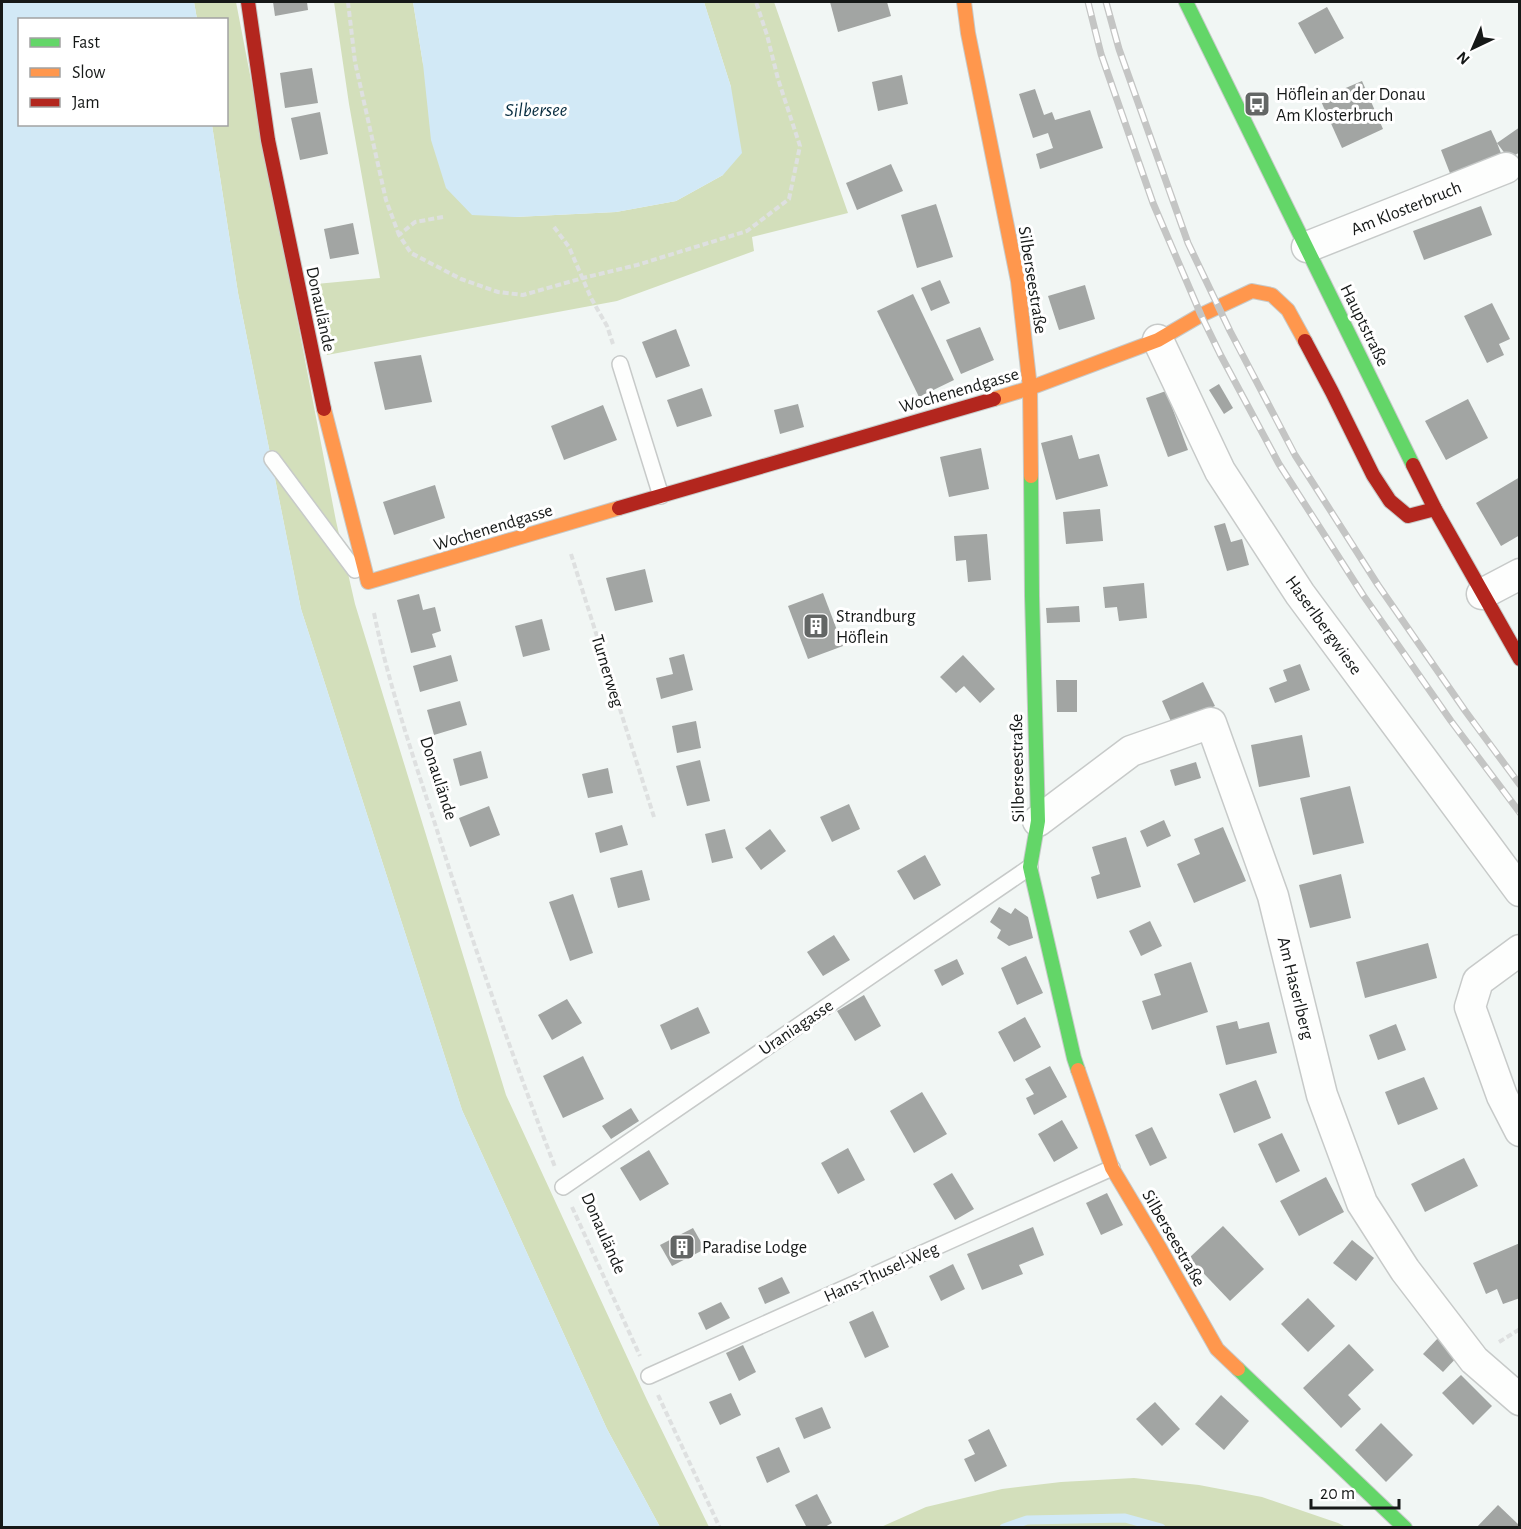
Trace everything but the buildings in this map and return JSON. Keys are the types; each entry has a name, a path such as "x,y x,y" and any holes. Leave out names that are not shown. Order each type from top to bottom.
{"street":[{"name":"Donaulände","path":"248,2 268,140 320,392 368,582"},
{"name":"Silberseestraße","path":"964,2 968,33 1018,281 1030,388 1032,596 1038,821 1030,867 1074,1058 1112,1168 1217,1349 1405,1527"},
{"name":"Hauptstraße","path":"1186,2 1435,509 1520,659"},
{"name":"Am Klosterbruch","path":"1307,247 1506,168"},
{"name":"Wochenendgasse","path":"368,582 1030,388 1158,340 1201,315 1252,291 1272,295 1288,310 1373,475 1390,501 1408,516 1435,509"},
{"name":"Haserlbergwiese","path":"1158,340 1220,471 1300,594 1520,891"},
{"path":"1482,594 1520,574"},
{"name":"Am Haserlberg","path":"1038,821 1131,751 1211,723 1273,896 1322,1095 1362,1203 1406,1270 1474,1360 1520,1401"},
{"path":"1520,950 1478,981 1470,1006 1502,1096 1520,1131"}],"lane":[{"path":"620,364 662,496"},
{"path":"272,459 354,569 368,582"},
{"name":"Uraniagasse","path":"563,1187 1030,867"},
{"name":"Hans-Thusel-Weg","path":"649,1376 1112,1168"}],"path":[{"path":"348,2 355,62 386,200 399,235 411,253 461,279 498,292 523,295 583,278 638,266 747,231 789,199 800,146 778,79 768,35 756,2"},
{"path":"399,235 415,222 443,218"},
{"path":"554,227 569,247 591,298 607,326 620,364"},
{"name":"Turnerweg","path":"562,525 654,817"},
{"name":"Donaulände","path":"368,582 379,636 403,724 451,876 519,1072 563,1187 720,1527"}],"green space":[{"path":"194,2 236,2 336,521 355,604 506,1095 647,1400 709,1527 660,1527 607,1429 462,1110 301,609 238,293 212,126 228,126 228,18 197,18"},
{"path":"334,2 413,2 423,64 515,217 616,212 676,201 723,175 731,87 704,2 774,2 848,213 752,237 754,251 617,301 327,355 316,284 380,278 349,104"},
{"path":"1134,1478 1199,1485 1262,1497 1346,1527 881,1527 926,1507 1002,1489 1061,1482"}],"water":[{"path":"2,2 194,2 197,18 18,18 18,126 212,126 238,293 301,609 462,1110 607,1429 660,1527 2,1528"},
{"name":"Silbersee","path":"413,2 704,2 731,87 742,153 723,175 676,201 616,212 515,217 472,215 446,188 431,140 423,64"}],"waterway":[{"path":"1004,1528 1027,1520 1125,1518 1161,1528"}],"railway":[{"path":"1088,2 1101,54 1153,203 1220,354 1279,464 1363,595 1451,721 1520,813"},
{"path":"1106,2 1119,49 1188,243 1230,331 1295,455 1378,585 1520,785"}],"traffic: fast":[{"path":"1186,2 1413,465"},
{"path":"1031,476 1038,821 1030,867 1078,1070"},
{"path":"1238,1369 1405,1528"}],"traffic: slow":[{"path":"964,2 968,33 1018,281 1030,388 1031,476"},
{"path":"994,399 1030,388 1158,340 1201,315 1252,291 1272,295 1288,310 1305,341"},
{"path":"324,409 368,582 619,508"},
{"path":"1078,1070 1112,1168 1217,1349 1238,1369"}],"traffic: jam":[{"path":"248,2 268,140 324,409"},
{"path":"1305,341 1373,475 1390,501 1408,516 1435,509"},
{"path":"619,508 994,399"},
{"path":"1413,465 1435,509 1520,659"}],"place":[{"name":"Höflein an der Donau Am Klosterbruch","path":"1257,104"},
{"name":"Strandburg Höflein","path":"816,626"},
{"name":"Paradise Lodge","path":"682,1247"}]}
